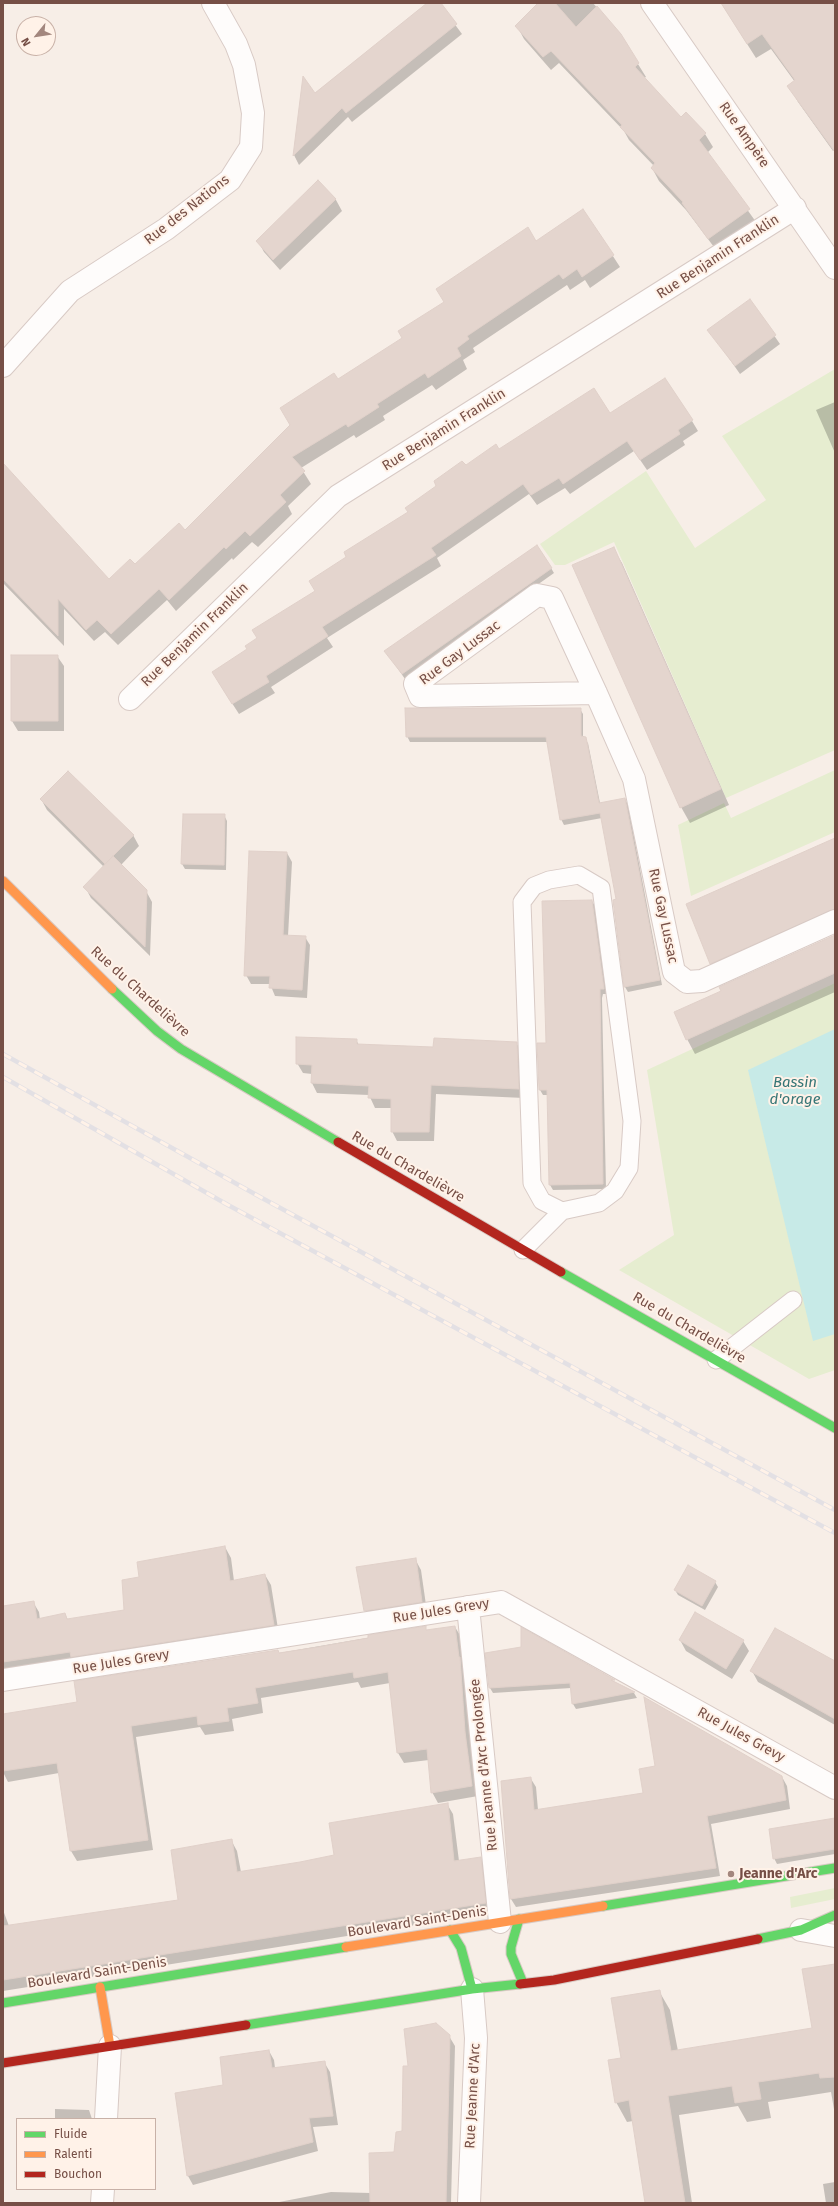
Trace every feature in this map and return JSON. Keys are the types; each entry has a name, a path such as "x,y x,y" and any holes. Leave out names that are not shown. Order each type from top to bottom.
{"main road":[{"name":"Rue du Chardelièvre","path":"3,880 124,1000 157,1031 181,1049 523,1250 835,1428"},
{"name":"Boulevard Saint-Denis","path":"3,2003 835,1868"},
{"path":"3,2063 472,1989 554,1980 801,1930 827,1917 835,1915"},
{"path":"509,1921 511,1954 523,1983"},
{"path":"450,1930 461,1948 472,1989"},
{"path":"100,1987 110,2046"}],"street":[{"name":"Rue des Nations","path":"3,366 70,291 166,230 230,180 251,146 253,112 244,65 236,44 213,3"},
{"name":"Rue Ampère","path":"652,3 835,268"},
{"name":"Rue Benjamin Franklin","path":"130,698 338,496 795,208"},
{"name":"Rue Gay Lussac","path":"596,693 420,696 415,684 537,595 552,598 596,693 634,778 674,972 687,982 702,981 835,921"},
{"name":"Rue Jules Grevy","path":"3,1680 501,1602 835,1788"},
{"name":"Rue Jeanne d'Arc Prolongée","path":"468,1607 509,1921"},
{"path":"801,1930 835,1936"},
{"name":"Rue Jeanne d'Arc","path":"469,2203 476,2038 472,1989"},
{"path":"106,2118 110,2046"},
{"path":"102,2203 103,2190"}],"lane":[{"path":"523,1250 562,1210 599,1203 615,1191 629,1168 632,1121 601,888 580,875 549,880 534,886 522,902 532,1183 542,1201 562,1210"},
{"path":"716,1360 793,1300"}],"green space":[{"path":"835,369 835,750 726,798 614,542 565,565 555,565 540,544 646,471 695,548 766,500 722,436"},
{"path":"835,770 835,832 691,896 678,825 724,803 731,818"},
{"path":"835,983 835,1370 809,1379 619,1270 674,1235 647,1070"},
{"path":"835,1888 835,1899 791,1908 790,1897"}],"water":[{"name":"Bassin d'orage","path":"835,1029 835,1334 813,1341 748,1070"}],"building":[{"path":"427,3 441,3 457,24 346,113 342,108 293,156 303,76 315,93"},
{"path":"538,3 555,3 576,27 597,6 621,34 639,63 635,67 681,117 686,112 706,133 699,140 750,209 708,239 682,203 683,202 651,168 655,163 620,127 622,125 551,51 543,57 515,26"},
{"path":"721,3 835,3 835,152 787,86 795,80 762,34 747,44"},
{"path":"318,180 336,199 273,260 256,241"},
{"path":"583,209 614,255 582,277 577,269 563,279 559,274 467,336 469,339 457,348 461,356 428,378 425,373 377,404 379,407 348,427 346,424 292,457 305,471 280,495 286,502 250,536 245,531 226,549 224,547 169,600 159,589 111,634 97,620 86,630 58,599 58,636 3,579 3,463 109,579 130,559 135,564 179,523 185,530 290,425 280,408 334,373 338,379 402,338 398,331 444,302 436,289 528,227 536,241"},
{"path":"750,299 776,335 735,366 707,330"},
{"path":"665,378 693,420 678,430 680,434 640,460 627,441 563,484 559,478 531,495 523,484 431,548 436,555 322,627 328,636 266,676 269,682 232,704 212,672 247,649 245,646 257,638 252,630 315,591 309,581 346,557 344,552 408,512 405,508 436,486 434,481 462,461 466,465 496,444 499,449 594,388 610,413"},
{"path":"537,545 552,568 402,674 384,651"},
{"path":"614,547 721,789 680,808 572,565"},
{"path":"11,655 58,655 58,721 11,721"},
{"path":"405,708 581,708 581,736 586,737 599,803 625,798 660,980 624,987 613,900 616,899 600,813 560,820 546,737 406,737"},
{"path":"68,771 134,835 105,864 40,799"},
{"path":"183,814 225,814 224,865 181,864"},
{"path":"835,838 835,909 710,964 686,904"},
{"path":"249,851 287,852 283,935 306,936 302,990 269,988 270,976 244,976"},
{"path":"113,856 147,890 145,947 83,887"},
{"path":"592,900 604,989 600,989 603,1184 549,1185 547,1090 539,1090 537,1043 546,1043 542,901"},
{"path":"835,935 835,973 686,1040 674,1012 721,991 719,987"},
{"path":"296,1037 357,1039 357,1044 433,1047 434,1038 517,1042 519,1089 431,1085 429,1132 391,1132 391,1099 368,1098 369,1086 311,1083 312,1065 296,1064"},
{"path":"225,1546 230,1581 265,1574 274,1625 71,1657 70,1652 3,1662 3,1606 34,1601 37,1619 65,1613 67,1619 124,1610 122,1580 139,1577 137,1562"},
{"path":"416,1558 422,1602 364,1611 356,1567"},
{"path":"688,1565 716,1581 702,1606 674,1590"},
{"path":"695,1612 744,1640 726,1669 679,1640"},
{"path":"426,1626 426,1630 455,1626 460,1657 465,1732 472,1786 431,1793 427,1749 397,1753 388,1672 354,1678 353,1672 255,1688 258,1703 227,1708 229,1721 198,1725 197,1716 131,1726 148,1840 70,1851 57,1763 3,1771 3,1714 77,1702 74,1681 278,1650 279,1653 318,1647 368,1638 368,1635"},
{"path":"521,1627 615,1680 611,1680 635,1692 572,1704 570,1683 489,1688 485,1653 521,1647"},
{"path":"775,1628 835,1661 835,1719 750,1671"},
{"path":"644,1697 782,1776 786,1800 707,1816 716,1868 510,1899 501,1781 531,1777 534,1810 643,1793 639,1769 655,1766"},
{"path":"448,1803 454,1861 481,1857 486,1903 3,1980 3,1926 178,1900 171,1850 232,1839 237,1872 300,1862 334,1855 329,1823"},
{"path":"835,1818 835,1849 773,1859 769,1829"},
{"path":"835,1964 835,2077 820,2078 819,2073 758,2082 761,2099 735,2103 732,2086 668,2096 685,2203 645,2203 629,2100 615,2103 608,2060 621,2058 611,1998 660,1990 671,2051 812,2028 802,1969"},
{"path":"436,2023 450,2035 446,2203 370,2203 369,2153 394,2152 396,2132 402,2131 403,2066 408,2066 404,2029"},
{"path":"269,2050 272,2068 325,2061 333,2116 309,2118 313,2142 187,2176 175,2093 223,2085 220,2057"}],"railway":[{"path":"3,1054 262,1198 835,1510"},
{"path":"3,1077 228,1205 835,1533"}],"traffic: fast":[{"path":"112,989 157,1031 181,1049 338,1142"},
{"path":"561,1272 835,1428"},
{"path":"603,1906 835,1868"},
{"path":"758,1939 801,1930 835,1915"},
{"path":"519,1919 511,1947 511,1954 523,1983"},
{"path":"450,1930 461,1948 472,1989"},
{"path":"3,2003 346,1947"},
{"path":"246,2025 472,1989 520,1984"}],"traffic: slow":[{"path":"3,881 112,989"},
{"path":"346,1947 603,1906"},
{"path":"100,1987 110,2046"}],"traffic: jam":[{"path":"338,1142 561,1272"},
{"path":"520,1984 554,1980 758,1939"},
{"path":"3,2063 246,2025"}],"place":[{"name":"Jeanne d'Arc","path":"731,1874"}]}
